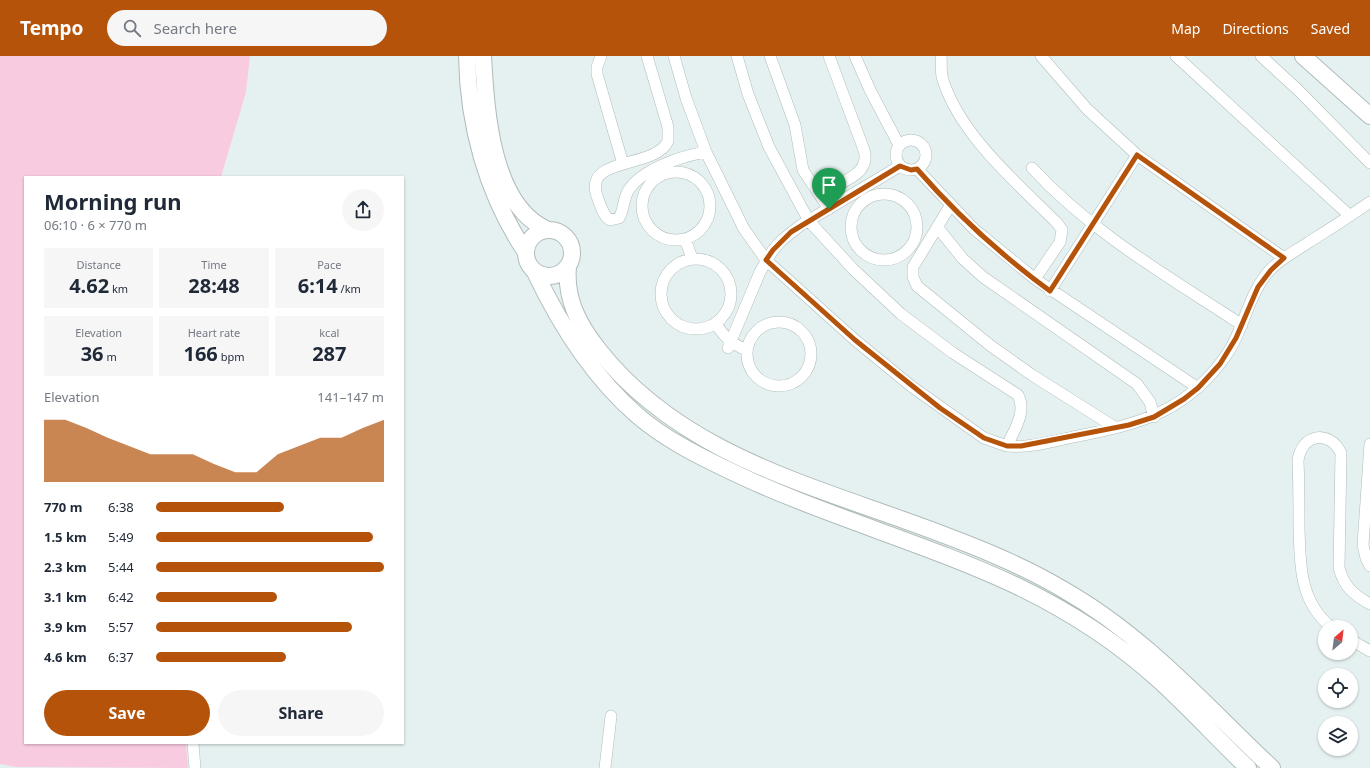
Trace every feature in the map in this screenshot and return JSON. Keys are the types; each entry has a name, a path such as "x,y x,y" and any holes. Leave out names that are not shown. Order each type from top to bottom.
{"main road":[{"path":"466,56 471,110 482,160 504,216 525,251 526,259 535,272 553,307 585,357 624,402 656,430 692,452 746,479 986,572 1048,602 1084,624 1134,660 1161,682 1248,768"},
{"path":"483,56 489,119 496,157 501,171 520,209 532,221 548,230 558,232 569,241 572,256 568,267 567,277 570,298 577,317 585,331 617,371 642,395 671,418 713,443 789,480 956,540 1032,572 1065,590 1128,632 1169,667 1272,768"},
{"path":"1303,56 1370,116"},
{"path":"525,251 533,236 540,231 548,230"},
{"path":"535,272 541,275 556,276 568,267"}],"street":[{"path":"601,56 597,67 597,74 624,164"},
{"path":"647,56 669,137 666,146 659,152 603,172 596,180 595,191 604,214 610,220 620,218 626,197 639,179 673,161 706,152"},
{"path":"674,56 686,98 706,152 744,229 766,260 855,340 905,381 977,434 991,442 1007,446 1029,446 1116,428 1154,417 1170,409 1198,388 1220,364 1242,326 1258,287 1271,270 1284,258 1370,202"},
{"path":"737,56 748,94 770,147 809,221 853,269 901,314 953,353 1018,395 1021,400 1022,410 1007,446"},
{"path":"770,56 796,130 800,164 829,209"},
{"path":"818,193 857,175 866,161 864,150 829,56"},
{"path":"855,56 870,90 900,145"},
{"path":"941,56 943,81 968,127 994,160 1057,223 1062,230 1060,242 1035,279"},
{"path":"1043,56 1087,109 1137,155 1284,258"},
{"path":"1176,56 1350,216"},
{"path":"1261,56 1297,89 1370,163"},
{"path":"904,141 916,141 924,149 925,161 917,169 911,170 900,166 895,156 900,145 904,141"},
{"path":"1050,291 1137,155"},
{"path":"729,345 766,260 782,240 829,209 866,193 900,166"},
{"path":"1032,168 1061,198 1092,225 1242,326"},
{"path":"917,169 950,206 998,251 1050,291 1198,388"},
{"path":"670,173 683,173 695,178 704,187 709,199 710,212 705,224 696,234 685,239 672,240 660,236 650,228 643,217 643,198 648,186 658,177 670,173"},
{"path":"866,193 893,196 904,201 915,215 917,227 915,238 909,249 899,256 888,260 876,259 865,253 854,239 852,228 854,216 866,193"},
{"path":"950,206 913,267 913,277 917,286 951,315 1002,354 1116,428"},
{"path":"938,228 958,254 983,277 1137,384 1150,402 1154,417"},
{"path":"685,239 692,258"},
{"path":"692,258 706,260 718,265 730,281 732,295 729,308 716,323 697,329 684,327 668,315 662,303 661,289 665,277 679,262 692,258"},
{"path":"782,322 794,325 803,332 810,343 812,355 806,373 797,381 786,386 774,386 762,382 753,373 748,362 747,350 751,338 758,329 769,323 782,322"},
{"path":"716,323 729,345 747,350"},
{"path":"1324,620 1308,597 1304,587 1300,565 1298,461 1301,449 1310,440 1323,438 1329,439 1341,453 1339,568 1341,577 1350,591 1370,604"},
{"path":"1370,444 1363,545 1366,558 1370,566"},
{"path":"1358,644 1370,651"},
{"path":"605,768 611,716"},
{"path":"193,744 195,768"}],"shaded area":[{"path":"0,56 250,56 246,92 221,176 24,176 24,744 186,744 188,768 16,767 0,764"}],"route":[{"path":"1137,155 1284,258 1277,263 1258,287 1242,326 1220,364 1198,388 1170,409 1142,422 1129,425 1029,446 1007,446 991,442 977,434 911,386 855,340 766,260 773,250 791,232 829,209 900,166 905,169 917,169 950,206 974,229 998,251 1050,291 1137,155"}]}
